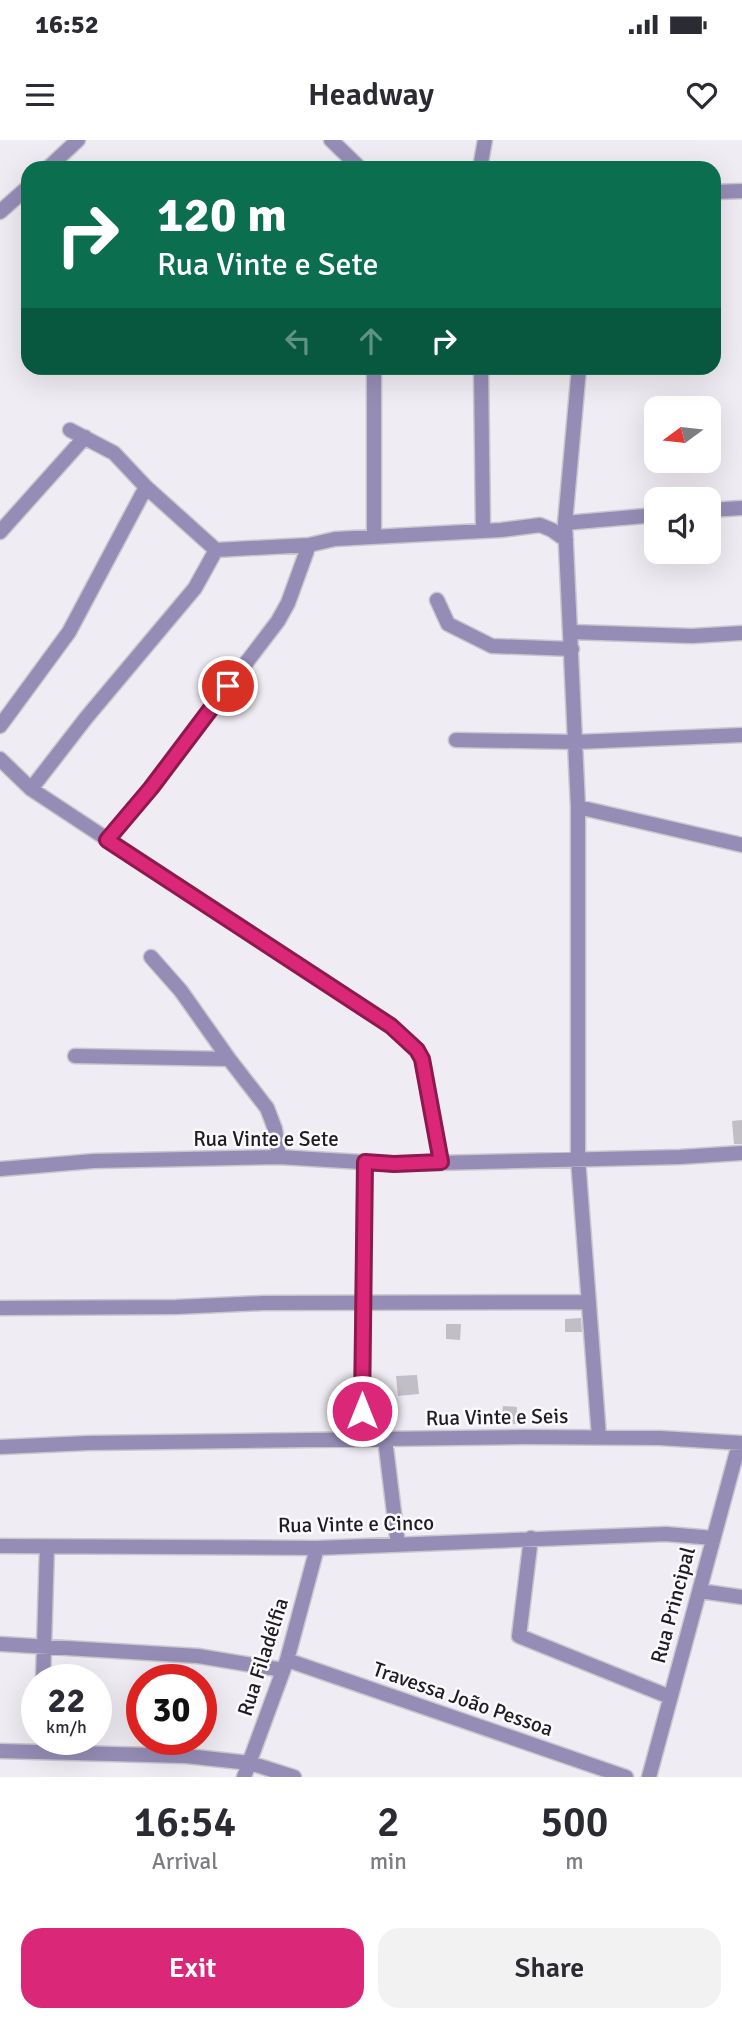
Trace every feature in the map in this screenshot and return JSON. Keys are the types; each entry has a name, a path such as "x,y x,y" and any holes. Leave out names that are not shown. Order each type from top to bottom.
{"street":[{"path":"56,161 78,140"},
{"path":"331,140 352,161"},
{"path":"481,161 485,140"},
{"path":"721,192 742,191"},
{"path":"0,212 21,193"},
{"path":"374,375 374,536"},
{"path":"481,375 483,529"},
{"path":"578,375 565,523 578,807 578,1158 600,1437"},
{"path":"70,430 114,453 146,487 216,550 309,545 335,539 540,525 566,540"},
{"path":"1,530 85,437"},
{"path":"0,726 69,632 146,487"},
{"path":"721,509 742,508"},
{"path":"565,523 644,516"},
{"path":"107,840 151,788 278,621 292,593 309,545"},
{"path":"31,789 86,718 195,589 216,550"},
{"path":"437,600 448,624 492,646 572,649"},
{"path":"571,632 692,636 742,633"},
{"path":"456,740 576,742 742,735"},
{"path":"0,759 31,789 391,1026 422,1059 441,1162"},
{"path":"578,807 742,845"},
{"path":"151,957 181,991 229,1059 257,1093 272,1117 279,1157"},
{"path":"75,1056 229,1059"},
{"name":"Rua Vinte e Sete","path":"0,1169 94,1161 279,1157 394,1164 742,1153"},
{"path":"361,1438 365,1162"},
{"path":"0,1308 176,1307 263,1303 589,1302"},
{"name":"Rua Vinte e Seis","path":"0,1447 361,1438 600,1437 741,1443"},
{"path":"385,1439 398,1545"},
{"name":"Rua Principal","path":"649,1777 741,1443"},
{"name":"Rua Vinte e Cinco","path":"0,1546 317,1548 666,1534 713,1538"},
{"path":"531,1538 519,1636 670,1697"},
{"path":"44,1664 47,1548"},
{"name":"Rua Filadélfia","path":"247,1770 285,1665 317,1548"},
{"path":"699,1591 742,1597"},
{"name":"Travessa João Pessoa","path":"0,1644 285,1665 626,1777"},
{"path":"0,1751 21,1748"},
{"path":"112,1751 186,1756 294,1777"}],"building":[{"path":"742,1120 742,1144 734,1144 732,1121"},
{"path":"581,1318 582,1332 565,1332 565,1319"},
{"path":"446,1324 461,1324 460,1340 446,1339"},
{"path":"417,1375 419,1394 398,1396 396,1376"},
{"path":"503,1406 517,1407 516,1424 501,1423"}],"route":[{"path":"228,686 151,788 107,840 391,1026 417,1050 422,1059 441,1162 365,1162 362,1411"}]}
